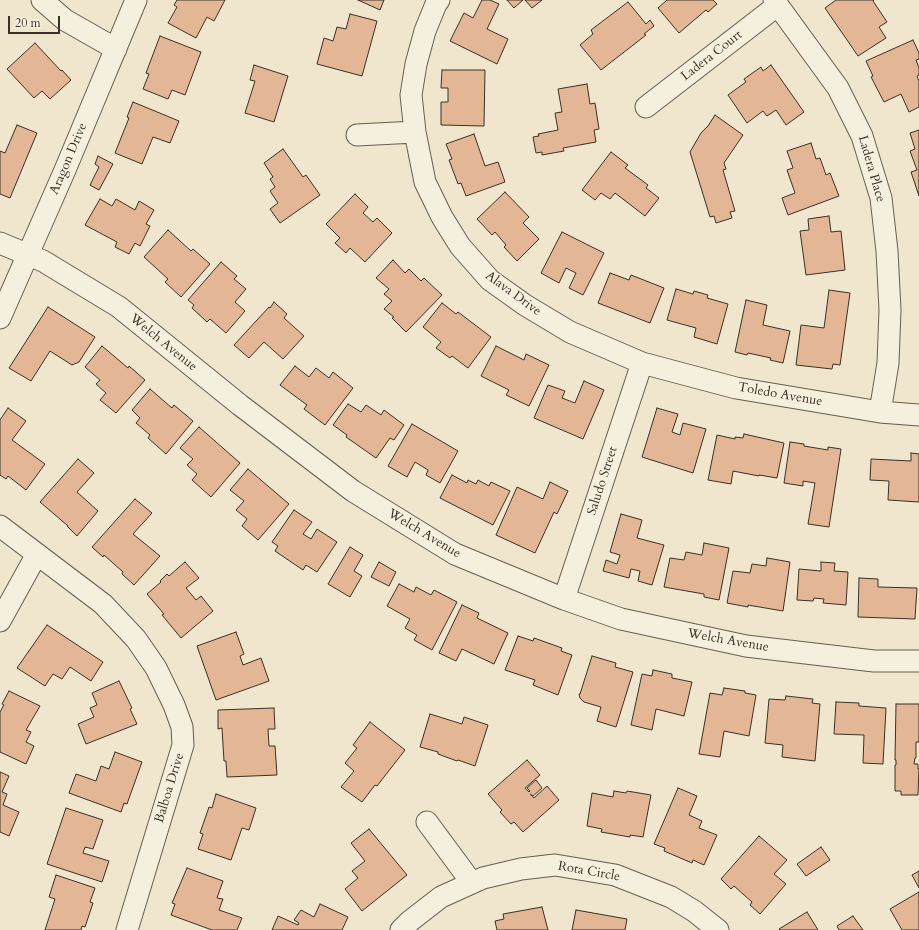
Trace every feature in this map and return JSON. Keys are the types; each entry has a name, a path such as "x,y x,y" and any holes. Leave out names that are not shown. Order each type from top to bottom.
{"street":[{"path":"42,0 65,20 116,49"},
{"name":"Aragon Drive","path":"0,318 136,0"},
{"name":"Alava Drive","path":"439,0 425,31 416,64 411,95 415,132 425,182 442,216 460,246 490,280 525,305 570,332 642,363"},
{"name":"Ladera Court","path":"646,108 776,2"},
{"name":"Ladera Place","path":"776,2 838,88 862,136 881,198 887,251 890,310 888,363 880,412"},
{"path":"357,135 415,132"},
{"name":"Welch Avenue","path":"0,243 43,261 119,307 240,405 353,491 455,554 564,599 621,619 746,646 874,661 919,660"},
{"name":"Toledo Avenue","path":"642,363 736,388 880,412 919,415"},
{"name":"Saludo Street","path":"564,599 642,363"},
{"name":"Balboa Drive","path":"0,526 103,604 136,639 156,668 174,705 182,727 183,745 127,930"},
{"path":"0,621 37,554"},
{"path":"427,822 472,883"},
{"name":"Rota Circle","path":"401,930 410,921 441,897 483,878 521,869 555,865 615,875 671,897 718,930"}],"building":[{"path":"177,0 225,0 214,21 207,17 196,38 168,23 177,7 174,5"},
{"path":"358,0 384,0 380,10"},
{"path":"482,0 490,0 499,4 487,29 508,39 497,64 450,41 464,13 473,18"},
{"path":"507,0 523,0 514,8"},
{"path":"525,0 542,0 532,8"},
{"path":"667,0 713,0 717,4 708,12 706,10 679,33 658,8"},
{"path":"836,0 874,0 873,1 887,22 879,27 886,38 858,56 825,8"},
{"path":"628,2 646,24 650,20 654,26 644,34 646,35 601,70 580,45 593,34 591,30"},
{"path":"350,14 377,21 362,76 317,64 324,38 333,41 337,27 346,29"},
{"path":"160,36 201,52 185,95 172,90 168,99 143,89 149,74 146,73"},
{"path":"913,40 919,53 919,59 916,60 919,68 919,75 917,76 919,81 919,107 909,112 901,94 884,102 871,77 873,76 866,61"},
{"path":"35,43 71,80 50,99 42,91 34,98 7,69"},
{"path":"254,65 288,76 274,122 245,113 255,81 250,80"},
{"path":"771,65 804,112 786,125 776,110 767,116 763,111 747,123 728,95 746,82 744,79 761,67 763,71"},
{"path":"442,70 485,70 484,126 441,125 441,102 448,102 448,88 441,88"},
{"path":"587,84 590,104 595,103 599,129 594,130 596,142 563,148 564,151 542,155 542,152 536,153 533,137 539,136 538,134 558,130 555,113 562,112 558,89"},
{"path":"133,102 179,121 170,143 153,137 142,164 115,153 129,118 127,117"},
{"path":"715,115 743,135 724,163 726,169 723,170 735,211 730,212 732,218 716,223 714,216 710,217 690,152 701,133 708,126"},
{"path":"17,125 37,133 10,198 0,194 0,151 5,153"},
{"path":"919,130 919,196 911,172 917,170 910,151 915,149 910,133"},
{"path":"474,134 485,166 498,162 505,182 466,196 461,183 458,184 449,160 452,159 446,144"},
{"path":"811,143 816,159 820,158 826,175 830,173 839,196 788,215 782,198 795,193 787,170 793,168 787,151"},
{"path":"283,149 303,177 306,175 320,195 280,223 270,209 278,203 270,191 275,187 270,179 273,177 264,163"},
{"path":"611,152 628,165 625,168 648,185 646,188 659,198 645,216 615,193 610,199 601,193 595,200 582,190"},
{"path":"98,156 113,164 99,190 90,185 99,167 95,164"},
{"path":"505,192 529,217 523,223 539,239 517,261 504,247 506,245 495,232 492,235 477,219"},
{"path":"355,194 368,207 363,213 373,222 377,218 392,233 365,262 350,248 346,253 335,243 340,238 326,224"},
{"path":"100,199 112,206 116,199 135,210 139,201 154,210 146,224 150,226 140,246 135,243 129,254 115,247 117,242 85,225"},
{"path":"829,216 831,232 841,231 845,270 806,275 800,231 809,230 808,219"},
{"path":"168,230 191,251 193,249 210,264 181,297 165,282 168,279 144,257"},
{"path":"562,232 604,253 583,295 569,288 576,273 566,268 559,283 541,273"},
{"path":"393,260 405,273 409,269 421,281 424,278 442,295 406,332 392,318 394,317 384,309 392,301 384,294 389,289 376,278"},
{"path":"221,262 237,276 234,279 246,289 235,302 245,311 226,333 210,319 207,322 192,308 194,305 188,300"},
{"path":"610,273 629,280 631,275 664,288 650,323 598,303"},
{"path":"676,289 693,294 694,291 708,295 707,298 728,304 717,344 694,337 696,328 667,320"},
{"path":"829,290 850,293 840,365 833,364 832,369 796,365 801,325 824,328"},
{"path":"746,300 767,305 763,325 790,331 783,363 770,360 771,358 735,352"},
{"path":"274,302 287,314 284,318 304,336 283,359 264,342 249,358 234,345"},
{"path":"442,303 456,314 458,312 491,337 468,368 452,356 450,358 436,348 441,342 423,327"},
{"path":"48,307 95,337 79,362 72,365 50,351 31,381 9,368"},
{"path":"102,346 145,380 116,413 100,400 106,393 96,384 100,380 85,367"},
{"path":"496,346 524,360 526,354 549,365 529,406 506,395 509,390 481,376"},
{"path":"295,366 309,377 316,368 329,378 333,372 353,388 325,425 304,409 307,405 280,385"},
{"path":"584,381 604,390 583,439 534,418 548,385 565,391 562,398 575,403"},
{"path":"150,389 172,408 174,405 193,421 166,454 148,438 150,435 136,423 140,418 132,410"},
{"path":"348,404 361,412 366,405 381,415 384,410 404,425 394,440 390,438 376,458 346,437 347,435 333,425"},
{"path":"8,408 26,421 12,440 45,464 26,490 8,476 6,479 0,475 0,420"},
{"path":"657,408 678,414 672,432 680,435 683,423 706,429 693,473 642,457"},
{"path":"412,424 458,451 440,483 426,475 428,470 415,462 407,477 388,466"},
{"path":"199,427 240,463 211,497 192,480 197,474 187,465 193,459 180,448"},
{"path":"744,434 784,443 777,478 733,471 731,484 708,480 717,435 735,439 735,437 743,438"},
{"path":"790,442 828,450 828,447 841,449 829,527 808,524 815,483 803,481 803,486 784,483"},
{"path":"911,453 919,454 919,502 888,500 889,481 870,480 871,459 911,461"},
{"path":"78,459 94,473 77,492 98,511 77,536 68,526 40,502"},
{"path":"248,469 289,504 258,540 242,526 247,519 236,510 244,501 230,490"},
{"path":"452,475 467,483 468,480 476,484 478,480 489,486 491,482 510,491 493,525 440,498"},
{"path":"550,482 568,491 557,514 554,512 535,553 496,535 517,487 543,499"},
{"path":"135,499 152,513 133,534 160,556 134,585 122,574 123,572 104,555 103,557 92,547"},
{"path":"294,510 312,522 303,534 311,539 317,529 337,542 317,572 306,565 303,570 275,551 278,546 272,542"},
{"path":"621,514 642,520 637,538 664,545 652,585 638,581 640,571 631,569 629,578 603,571 606,560 617,564 620,555 610,552"},
{"path":"704,543 729,548 719,600 704,597 704,594 664,587 670,558 684,560 686,552 702,555"},
{"path":"350,547 363,555 354,571 362,576 350,597 328,584"},
{"path":"767,558 790,562 783,611 727,603 733,571 750,573 752,564 766,566"},
{"path":"185,562 199,578 186,588 196,600 201,596 213,611 181,638 162,615 164,614 147,594 161,582 160,581 167,574 169,576"},
{"path":"379,562 396,572 389,586 371,577"},
{"path":"821,562 835,563 834,571 848,572 846,605 823,603 824,599 814,598 813,601 797,600 799,569 821,571"},
{"path":"859,578 878,579 878,587 917,588 915,619 858,617"},
{"path":"399,584 414,592 416,587 431,595 434,590 457,602 432,650 414,640 417,635 405,628 410,619 387,606"},
{"path":"462,605 479,613 477,618 508,633 494,664 462,649 456,661 439,653"},
{"path":"47,625 103,662 91,681 70,667 62,679 53,674 45,686 17,668"},
{"path":"236,632 244,654 240,656 243,665 261,658 269,681 216,700 197,646"},
{"path":"518,636 533,641 534,638 562,648 561,651 572,655 558,695 533,685 535,680 505,670"},
{"path":"592,656 616,663 615,667 633,672 616,727 597,721 601,707 584,702 580,698 579,694"},
{"path":"653,670 672,674 672,678 692,682 684,716 656,709 652,730 631,725 642,674 652,676"},
{"path":"119,681 132,708 130,709 137,724 86,744 78,724 94,717 90,708 97,705 92,693"},
{"path":"724,688 745,691 745,693 756,695 749,736 724,731 720,757 699,754 710,693 722,695"},
{"path":"9,691 40,706 26,730 31,732 26,742 34,746 26,764 0,752 0,712 4,705 2,704"},
{"path":"786,696 813,699 812,703 820,704 815,761 782,757 783,745 765,743 769,699 785,700"},
{"path":"836,702 859,703 859,706 886,708 883,764 863,763 864,735 834,734"},
{"path":"896,704 919,704 919,742 916,742 916,758 914,764 918,764 919,769 918,795 901,795 901,791 895,791"},
{"path":"274,708 275,729 268,729 269,746 275,746 277,775 227,777 226,761 224,761 222,728 218,729 218,710"},
{"path":"430,714 462,724 464,717 488,725 475,766 420,747"},
{"path":"370,722 405,750 377,786 375,785 362,802 341,787 354,771 345,763 357,748 353,745"},
{"path":"115,752 142,762 127,804 124,803 121,812 69,793 76,774 96,781 101,766 109,769"},
{"path":"527,760 540,775 525,788 529,792 530,791 527,788 536,780 542,788 533,796 530,794 534,798 547,786 559,800 523,832 514,822 511,824 500,812 502,810 488,794"},
{"path":"0,772 9,776 2,792 7,794 3,805 19,812 9,836 0,832"},
{"path":"678,788 697,796 689,815 702,821 699,828 717,835 704,865 693,860 692,863 664,851 665,848 654,844"},
{"path":"614,791 626,793 627,791 651,795 643,837 630,835 630,837 601,832 602,829 587,826 592,793 613,797"},
{"path":"216,794 256,808 249,830 242,828 231,860 198,849 203,834 200,833 209,807 212,808"},
{"path":"66,808 103,820 93,849 85,847 83,853 109,861 102,882 47,864"},
{"path":"369,829 407,875 362,911 345,889 358,878 352,871 365,861 351,843"},
{"path":"759,836 787,860 774,874 786,884 760,914 750,905 752,902 734,886 731,889 721,879"},
{"path":"821,847 830,860 806,876 797,864"},
{"path":"187,868 223,881 217,898 223,899 219,910 242,918 237,930 212,930 171,915 175,904 172,903"},
{"path":"919,871 919,888 912,875"},
{"path":"56,875 95,888 90,902 93,903 85,927 82,926 81,930 45,930 55,899 49,897"},
{"path":"919,892 919,930 902,930 890,909"},
{"path":"320,904 348,917 342,930 272,930 278,916 298,925 299,923 294,920 301,910 314,917"},
{"path":"542,907 548,930 497,930 495,921 504,919 503,914"},
{"path":"576,910 627,919 625,930 572,930"},
{"path":"807,912 818,930 779,929"},
{"path":"853,916 863,930 839,930 837,926"}]}
